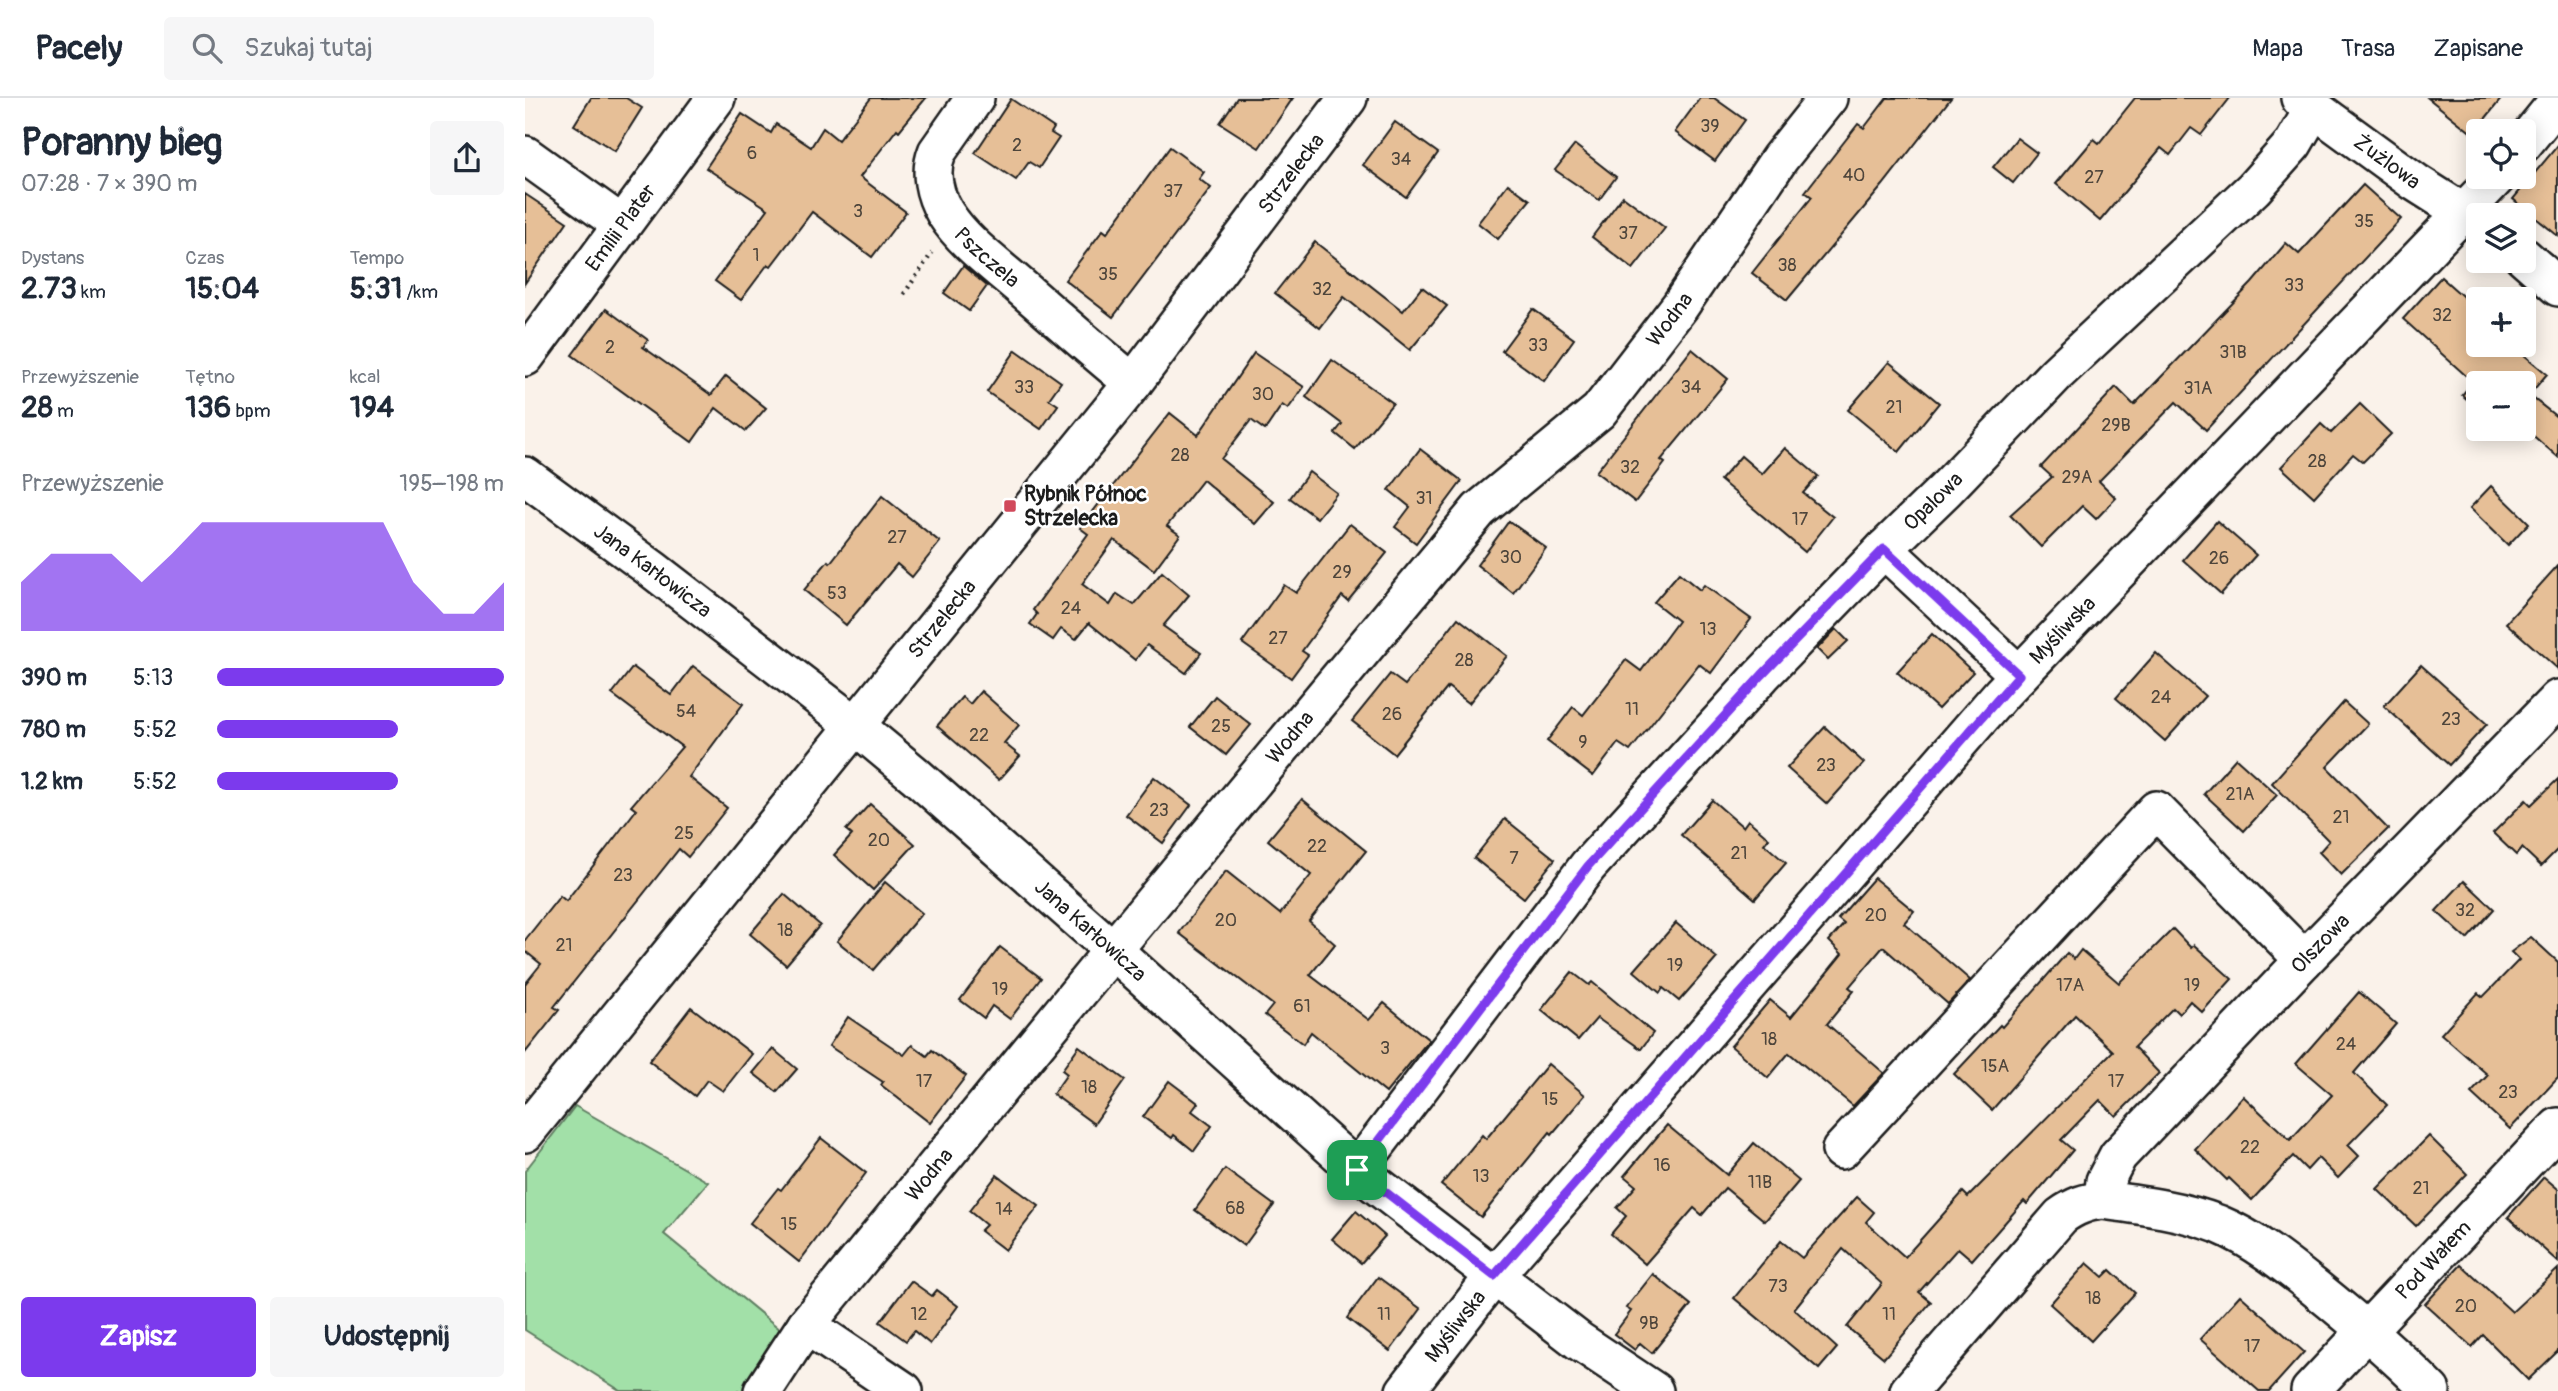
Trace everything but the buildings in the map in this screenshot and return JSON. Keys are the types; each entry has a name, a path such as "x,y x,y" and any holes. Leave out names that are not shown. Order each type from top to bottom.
{"street":[{"name":"Emilii Plater","path":"525,357 716,98"},
{"name":"Pszczela","path":"975,98 933,161 933,180 939,200 953,224 973,246 1133,383"},
{"name":"Strzelecka","path":"525,1133 1133,383 1348,98"},
{"name":"Wodna","path":"763,1391 806,1325 1479,510 1599,411 1679,306 1780,158 1828,98"},
{"path":"2536,128 2558,101"},
{"name":"Żużlowa","path":"2307,103 2415,182 2466,214"},
{"name":"Opalowa","path":"1357,1170 1588,866 1762,675 1884,549 2084,347 2254,188 2293,144 2307,103"},
{"path":"525,155 621,224"},
{"name":"Myśliwska","path":"1405,1391 1494,1276 2019,675 2466,221"},
{"path":"2536,268 2558,287"},
{"name":"Jana Karłowicza","path":"525,476 652,569 856,726 1113,950 1357,1170 1580,1341 1654,1391"},
{"path":"1884,549 2019,675"},
{"name":"Olszowa","path":"2103,1200 2105,1181 2118,1156 2558,699"},
{"path":"1841,1150 2156,810 2304,960"},
{"name":"Pod Wałem","path":"2310,1391 2558,1127"},
{"path":"1909,1391 2061,1216 2088,1201 2103,1200 2201,1218 2235,1232 2285,1264 2366,1329 2431,1391"},
{"path":"806,1325 904,1391"}],"path":[{"path":"904,294 953,224"}],"green space":[{"path":"575,1106 708,1182 664,1234 781,1330 744,1391 621,1391 525,1330 525,1171"}],"place":[{"name":"Rybnik Północ Strzelecka","path":"1010,506"}],"route":[{"path":"1884,549 2019,675 1494,1276 1357,1170 1588,866 1762,675 1884,549"}]}
